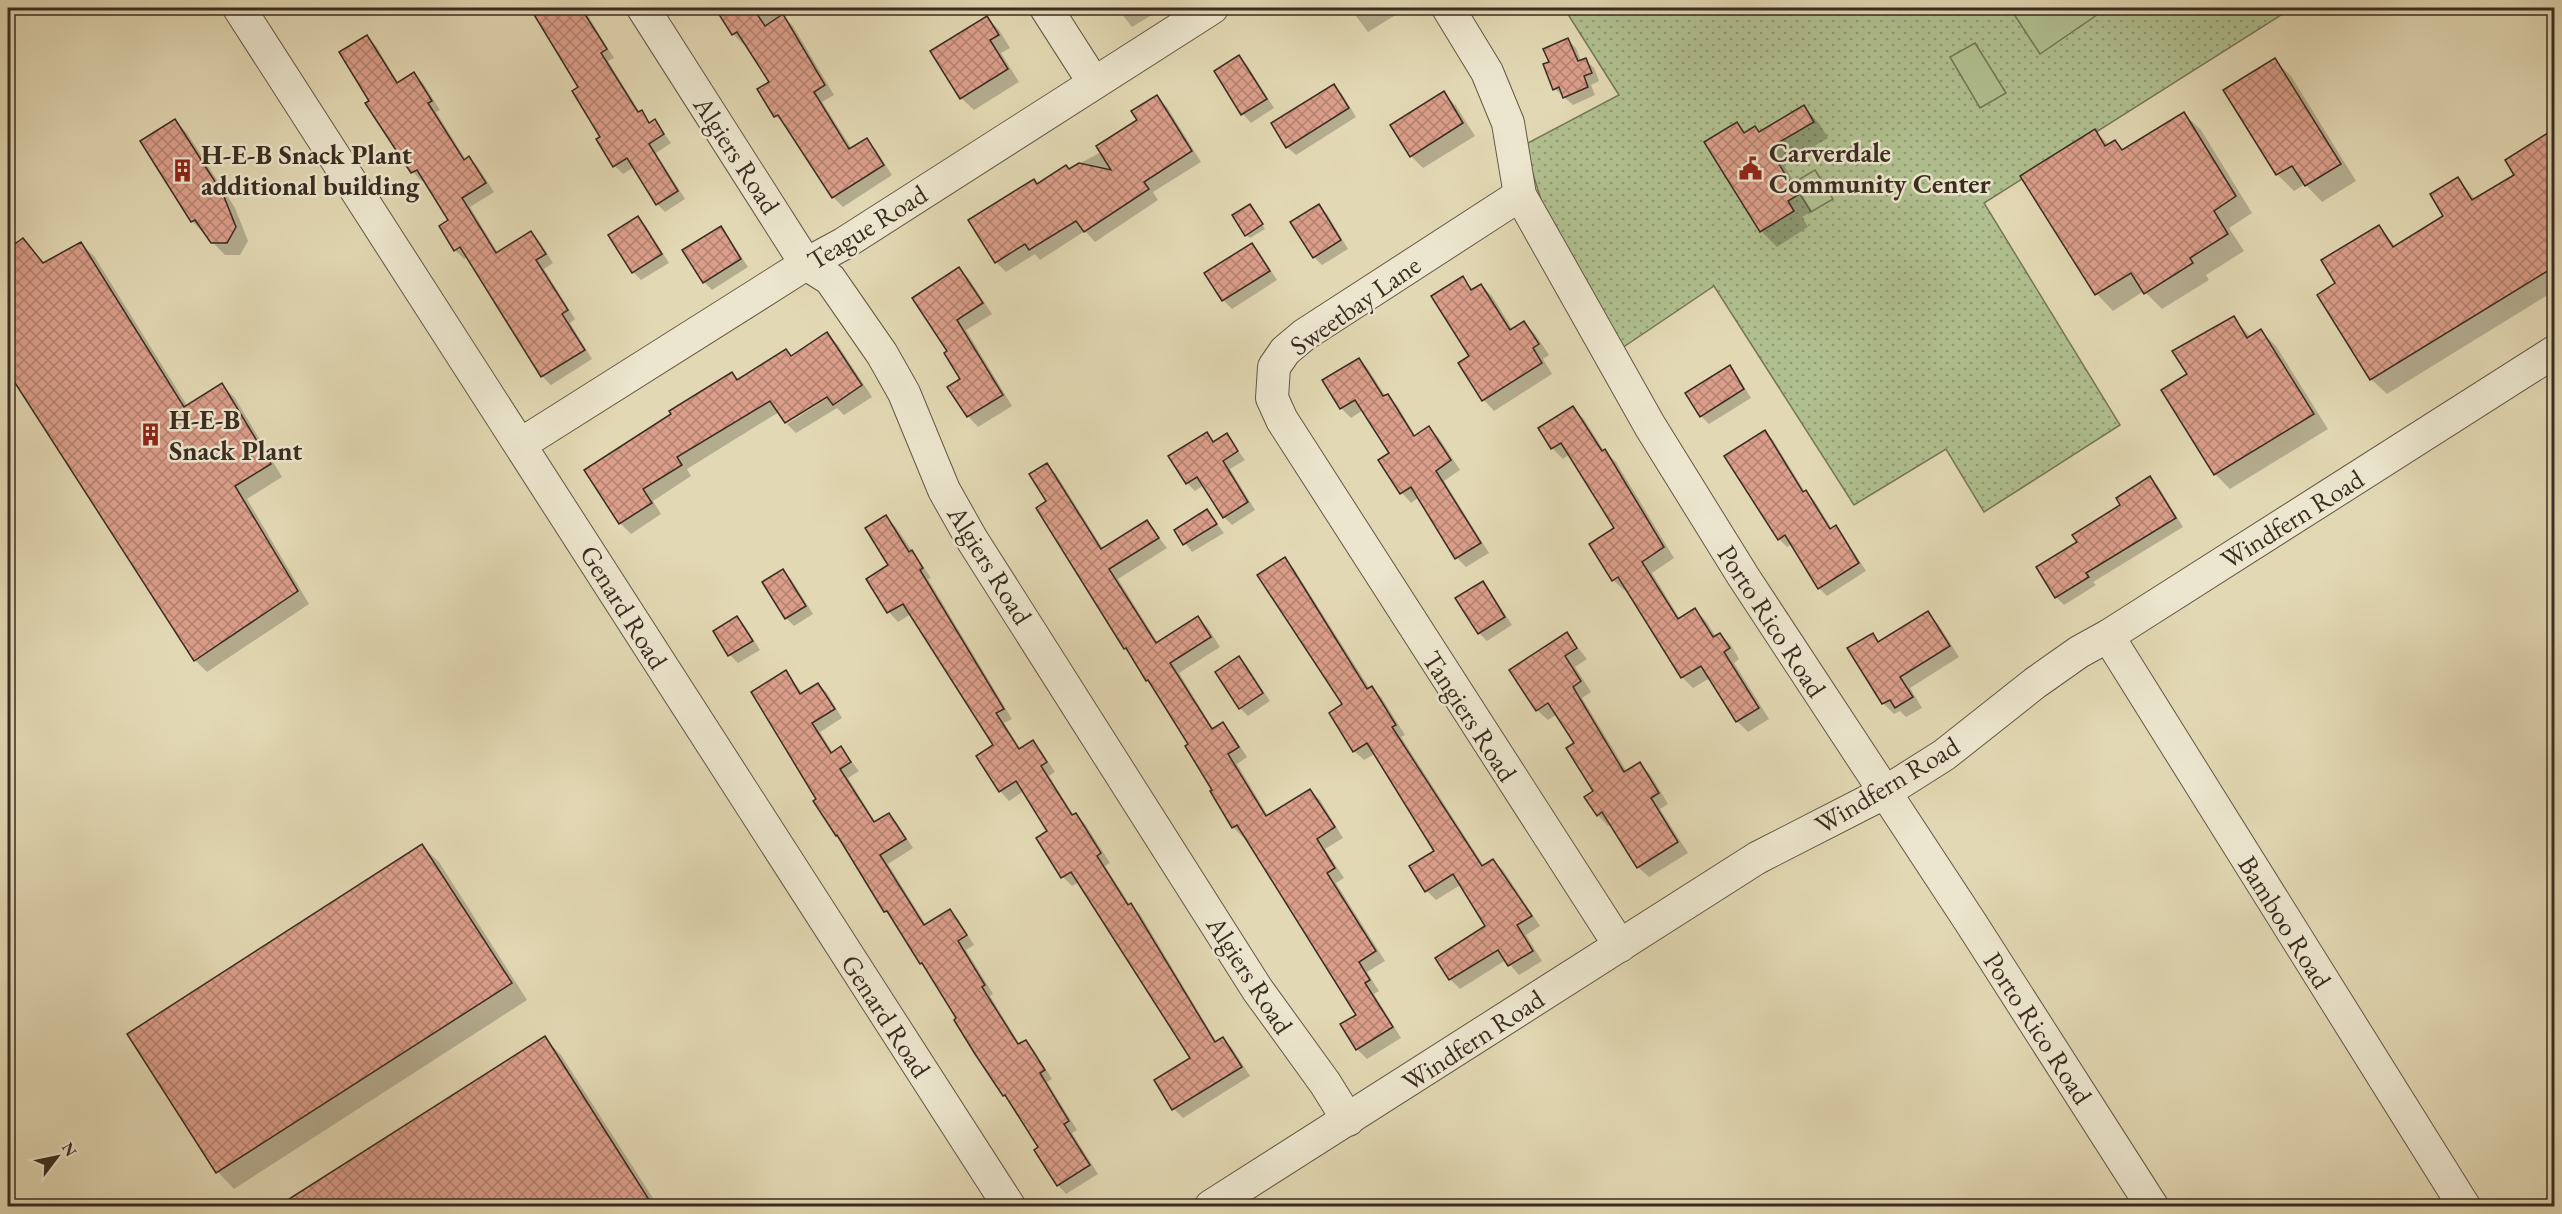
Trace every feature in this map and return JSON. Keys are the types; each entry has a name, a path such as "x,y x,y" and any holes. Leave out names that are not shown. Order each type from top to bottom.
{"street":[{"name":"Genard Road","path":"239,8 521,444 760,822 1009,1206"},
{"name":"Algiers Road","path":"643,8 806,264 830,279 882,354 904,393 944,490 971,538 1257,989 1325,1083 1348,1120"},
{"path":"1046,8 1094,83"},
{"name":"Teague Road","path":"521,444 806,264 843,244 1212,8"},
{"name":"Porto Rico Road","path":"1448,8 1487,72 1508,123 1520,195 1650,426 1743,576 2152,1206"},
{"name":"Sweetbay Lane","path":"1322,485 1282,420 1272,398 1274,367 1279,359 1304,334 1520,195"},
{"name":"Windfern Road","path":"1211,1206 1757,858 1884,793 1944,755 2070,658 2554,352"},
{"name":"Tangiers Road","path":"1322,485 1620,946"},
{"name":"Bamboo Road","path":"2108,636 2464,1206"}],"green space":[{"path":"1564,8 2292,8 1984,203 2120,425 1984,512 1946,449 1854,505 1714,286 1622,348 1546,216 1524,145 1619,95"},
{"path":"2010,8 2107,8 2040,54"},
{"path":"1975,43 2006,93 1980,108 1950,57"},
{"path":"1815,170 1833,199 1811,212 1793,183"}],"building":[{"path":"530,8 581,8 607,49 601,53 638,112 642,110 649,123 655,119 664,134 649,144 678,191 656,205 627,158 613,167 596,139 600,137 572,91 578,87"},
{"path":"715,8 753,8 765,26 783,14 825,85 814,92 849,149 867,138 884,165 832,198 778,115 774,117 757,89 769,82 737,32 732,35"},
{"path":"987,16 999,35 990,40 1008,69 960,99 930,51"},
{"path":"367,35 397,83 414,72 432,101 428,103 464,160 469,156 486,183 462,198 496,253 531,231 546,254 536,260 568,310 562,314 585,350 541,377 460,247 454,251 439,226 448,220 417,170 411,173 365,103 369,101 339,52"},
{"path":"1568,38 1578,61 1586,58 1592,73 1584,76 1588,87 1563,98 1559,87 1553,90 1543,64 1549,62 1543,49"},
{"path":"1239,55 1267,99 1241,115 1214,71"},
{"path":"2275,58 2341,164 2305,186 2292,166 2276,175 2223,90"},
{"path":"1334,84 1349,108 1286,148 1271,123"},
{"path":"1444,91 1463,123 1410,157 1390,125"},
{"path":"1157,95 1192,151 1144,182 1149,189 1084,232 1076,221 1029,250 1025,244 995,263 968,220 1034,179 1037,184 1066,165 1069,169 1079,163 1111,170 1096,146 1137,120 1131,111"},
{"name":"Carverdale Community Center","path":"1804,105 1814,122 1769,148 1798,195 1788,201 1794,211 1760,232 1704,142 1737,122 1744,133 1755,126 1759,132"},
{"path":"2184,112 2236,196 2214,211 2228,234 2190,258 2193,263 2144,294 2131,273 2095,295 2020,176 2095,129 2105,146 2115,140 2122,150"},
{"name":"H-E-B Snack Plant additional building","path":"175,119 223,194 236,227 227,243 211,243 195,220 191,222 140,141"},
{"path":"2554,129 2554,267 2370,380 2317,295 2335,283 2321,260 2379,225 2393,247 2443,216 2430,194 2458,177 2472,200 2514,175 2505,160"},
{"path":"1250,204 1263,224 1245,236 1232,215"},
{"path":"1319,204 1341,240 1313,258 1290,222"},
{"path":"638,216 662,254 632,273 608,235"},
{"path":"721,226 741,259 703,283 682,250"},
{"name":"H-E-B Snack Plant","path":"23,238 43,263 81,242 184,407 222,383 271,464 235,486 298,591 194,661 8,372 8,249"},
{"path":"1252,243 1270,271 1222,301 1204,273"},
{"path":"959,267 983,303 957,320 1003,395 967,417 947,387 960,379 944,353 947,351 912,298"},
{"path":"1463,276 1471,290 1481,284 1510,330 1524,321 1539,344 1533,348 1542,363 1482,401 1458,363 1469,356 1431,296"},
{"path":"2234,316 2247,338 2261,329 2314,414 2214,475 2161,390 2187,374 2172,351"},
{"path":"827,332 862,385 833,405 827,397 785,423 770,401 677,457 682,465 643,489 652,503 619,524 584,470 671,414 669,411 732,372 737,380 786,349 791,356"},
{"path":"1359,358 1383,396 1388,394 1414,436 1429,426 1451,460 1436,471 1481,543 1455,559 1411,487 1400,494 1378,460 1389,453 1355,400 1340,409 1322,380"},
{"path":"1730,365 1744,389 1700,417 1685,393"},
{"path":"1573,406 1602,451 1605,449 1664,547 1642,562 1678,619 1695,608 1713,637 1720,633 1730,648 1724,652 1759,708 1736,722 1701,666 1681,678 1618,577 1612,581 1589,544 1614,528 1561,443 1551,449 1538,428"},
{"path":"1765,430 1803,492 1806,490 1830,529 1836,525 1859,563 1818,589 1785,535 1778,540 1724,456"},
{"path":"1207,432 1213,442 1227,433 1238,451 1223,461 1248,502 1223,518 1197,477 1186,484 1168,456"},
{"path":"1047,463 1101,549 1147,520 1159,538 1109,569 1156,643 1198,616 1211,637 1170,663 1212,729 1223,722 1239,747 1228,754 1266,816 1310,789 1335,827 1317,839 1335,868 1327,873 1376,951 1359,962 1370,980 1365,983 1393,1027 1356,1050 1340,1024 1356,1015 1237,825 1232,828 1185,746 1188,744 1148,680 1146,681 1126,648 1124,649 1036,508 1046,501 1029,474"},
{"path":"2150,476 2176,518 2086,573 2089,577 2055,598 2036,567 2077,542 2072,535 2120,505 2116,498"},
{"path":"1207,509 1217,524 1183,545 1174,530"},
{"path":"886,515 909,552 912,550 923,568 920,570 1004,709 996,713 1019,749 1033,740 1047,762 1041,766 1072,815 1076,813 1101,853 1097,856 1128,905 1131,903 1215,1042 1223,1037 1242,1067 1172,1110 1154,1080 1190,1058 1071,872 1061,878 1036,838 1047,831 1016,781 999,792 976,756 993,745 903,604 887,613 866,579 888,565 865,528"},
{"path":"1285,557 1367,689 1372,686 1396,725 1392,727 1482,866 1493,859 1532,916 1517,925 1533,951 1508,966 1498,950 1449,980 1435,958 1485,926 1453,874 1425,892 1409,866 1434,851 1367,743 1353,752 1329,713 1342,704 1257,575"},
{"path":"783,569 806,606 785,619 762,582"},
{"path":"1483,581 1505,617 1478,634 1455,598"},
{"path":"1928,611 1950,646 1900,677 1913,697 1895,708 1890,700 1882,704 1847,648 1873,633 1878,642"},
{"path":"737,616 753,641 728,656 713,631"},
{"path":"1567,632 1577,648 1565,656 1581,681 1573,687 1624,772 1640,762 1659,793 1651,798 1678,842 1637,868 1602,812 1597,816 1584,797 1593,791 1566,748 1574,743 1548,703 1536,711 1509,670"},
{"path":"1239,656 1263,693 1239,709 1215,672"},
{"path":"786,670 800,694 818,683 835,709 812,723 831,753 841,746 851,762 840,769 874,822 889,813 906,839 880,855 924,925 950,909 967,935 958,941 985,985 982,987 1018,1044 1026,1040 1045,1070 1040,1073 1069,1121 1064,1124 1090,1165 1057,1186 1034,1150 1038,1147 1005,1095 1003,1096 975,1054 922,963 920,964 887,911 884,912 837,835 813,801 816,799 751,692"},
{"path":"422,844 512,983 216,1173 127,1034"},
{"path":"545,1036 653,1206 278,1206"}],"place":[{"name":"Carverdale Community Center","path":"1751,168"},
{"name":"H-E-B Snack Plant additional building","path":"183,170"},
{"name":"H-E-B Snack Plant","path":"151,435"}]}
